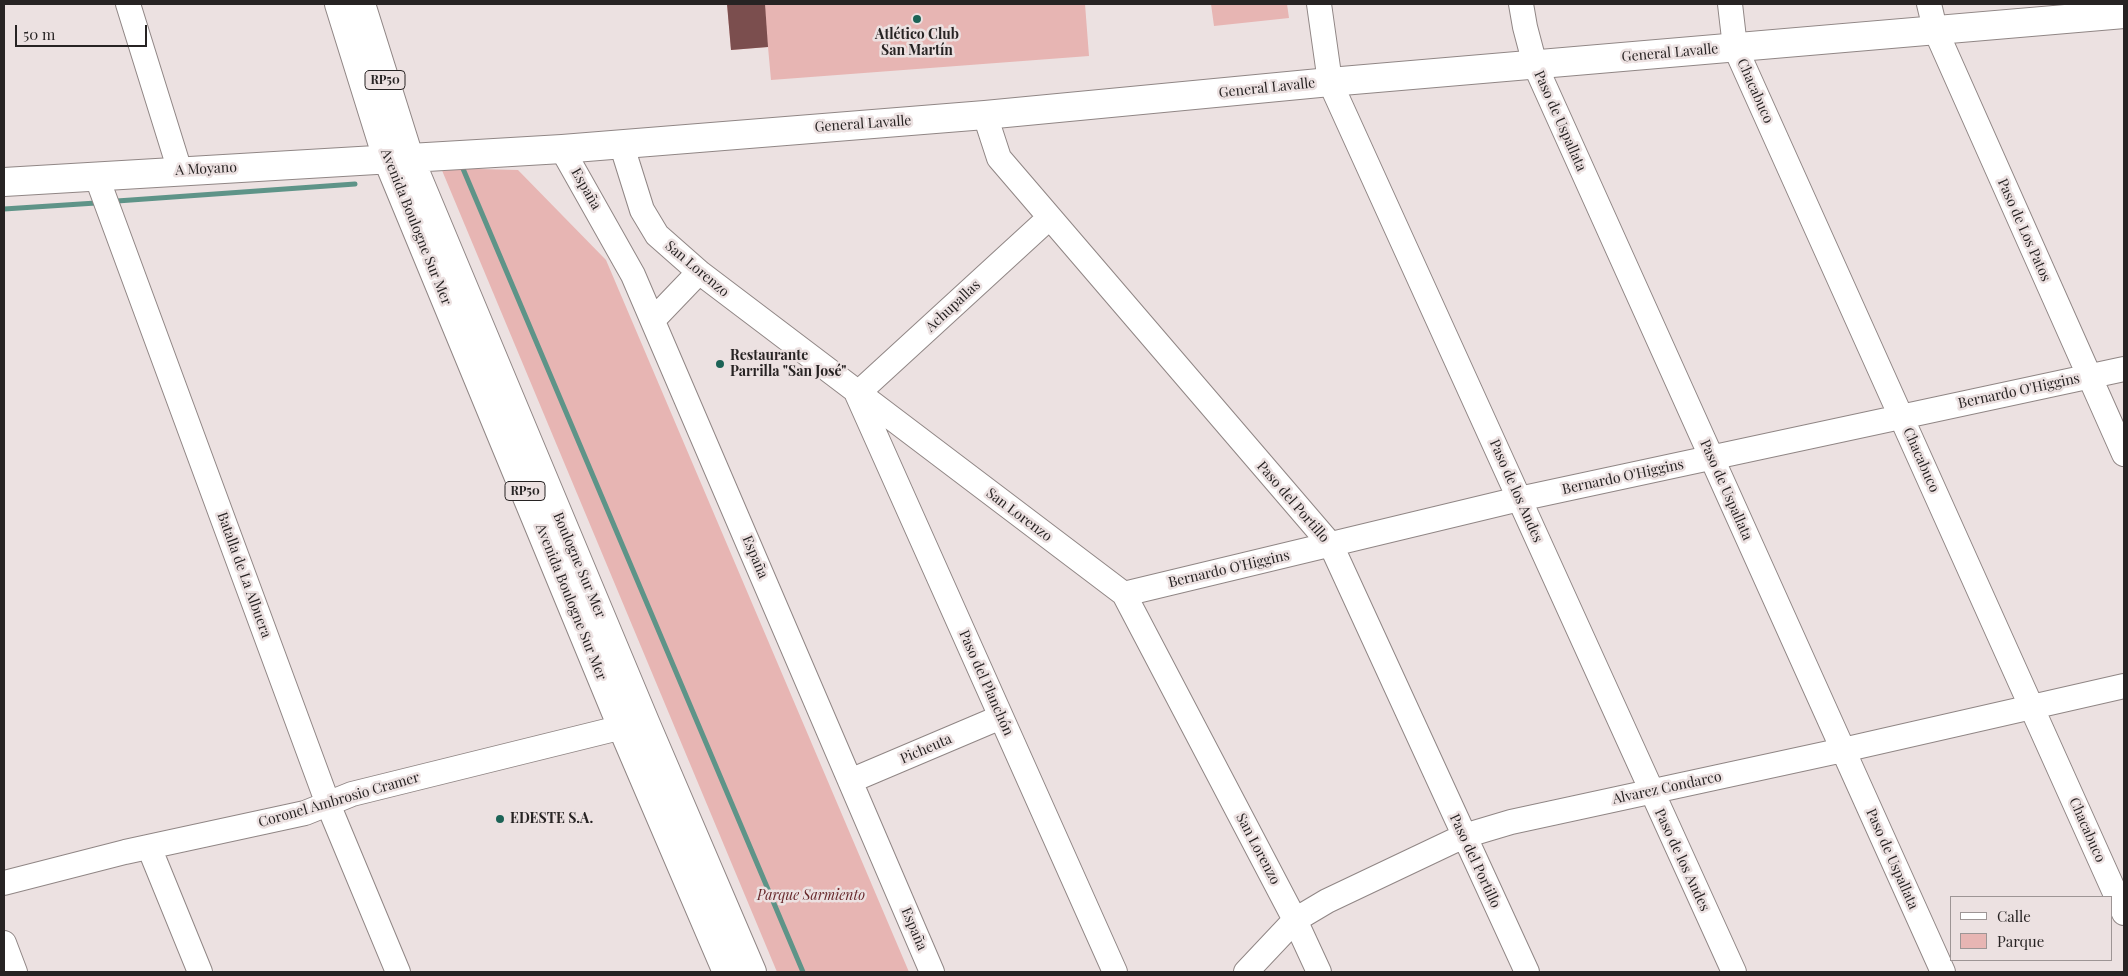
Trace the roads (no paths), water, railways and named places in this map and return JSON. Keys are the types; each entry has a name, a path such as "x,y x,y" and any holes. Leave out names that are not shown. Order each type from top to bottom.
{"main road":[{"name":"Avenida Boulogne Sur Mer","path":"339,4 398,158"},
{"name":"Avenida Boulogne Sur Mer","path":"361,4 398,158"},
{"name":"General Lavalle","path":"398,158 562,148 985,115 1330,82 1736,47 1932,16 2124,14"},
{"name":"A Moyano","path":"4,182 398,158"},
{"name":"Boulogne Sur Mer","path":"398,158 634,724 752,972"},
{"name":"RP50","path":"634,724 727,972"}],"street":[{"path":"128,4 180,171"},
{"name":"Paso de los Andes","path":"1319,4 1330,82 1734,972"},
{"name":"Paso de Uspallata","path":"1522,4 1525,27 1535,65 1943,972"},
{"name":"Chacabuco","path":"1730,4 1736,47 2124,913"},
{"name":"Paso de Los Patos","path":"1932,16 2124,454"},
{"name":"Paso del Portillo","path":"985,115 999,158 1331,545 1527,972"},
{"name":"San Lorenzo","path":"621,143 642,210 657,235 698,272 1124,594 1295,920 1319,972"},
{"name":"España","path":"562,148 633,275 932,972"},
{"name":"Batalla de La Albuera","path":"96,175 328,804 398,972"},
{"name":"Achupallas","path":"857,394 1049,218"},
{"path":"653,320 698,272"},
{"name":"Bernardo O'Higgins","path":"1124,594 1520,499 1901,415 2124,369"},
{"name":"Paso del Planchón","path":"857,394 1115,972"},
{"name":"Alvarez Condarco","path":"1246,972 1295,920 1361,884 1464,836 1511,822 1843,750 2124,686"},
{"name":"Picheuta","path":"850,781 1002,717"},
{"name":"Coronel Ambrosio Cramer","path":"4,883 149,847 305,813 352,794 634,724"},
{"path":"149,847 200,972"},
{"path":"4,943 16,972"}],"waterway":[{"path":"461,164 803,972"},
{"path":"117,201 355,184"},
{"path":"4,209 96,203"}],"place":[{"name":"Atlético Club San Martín","path":"917,19"},
{"name":"Restaurante Parrilla \"San José\"","path":"720,364"},
{"name":"EDESTE S.A.","path":"500,819"}],"park label":[{"name":"Parque Sarmiento","path":"811,896"}]}
